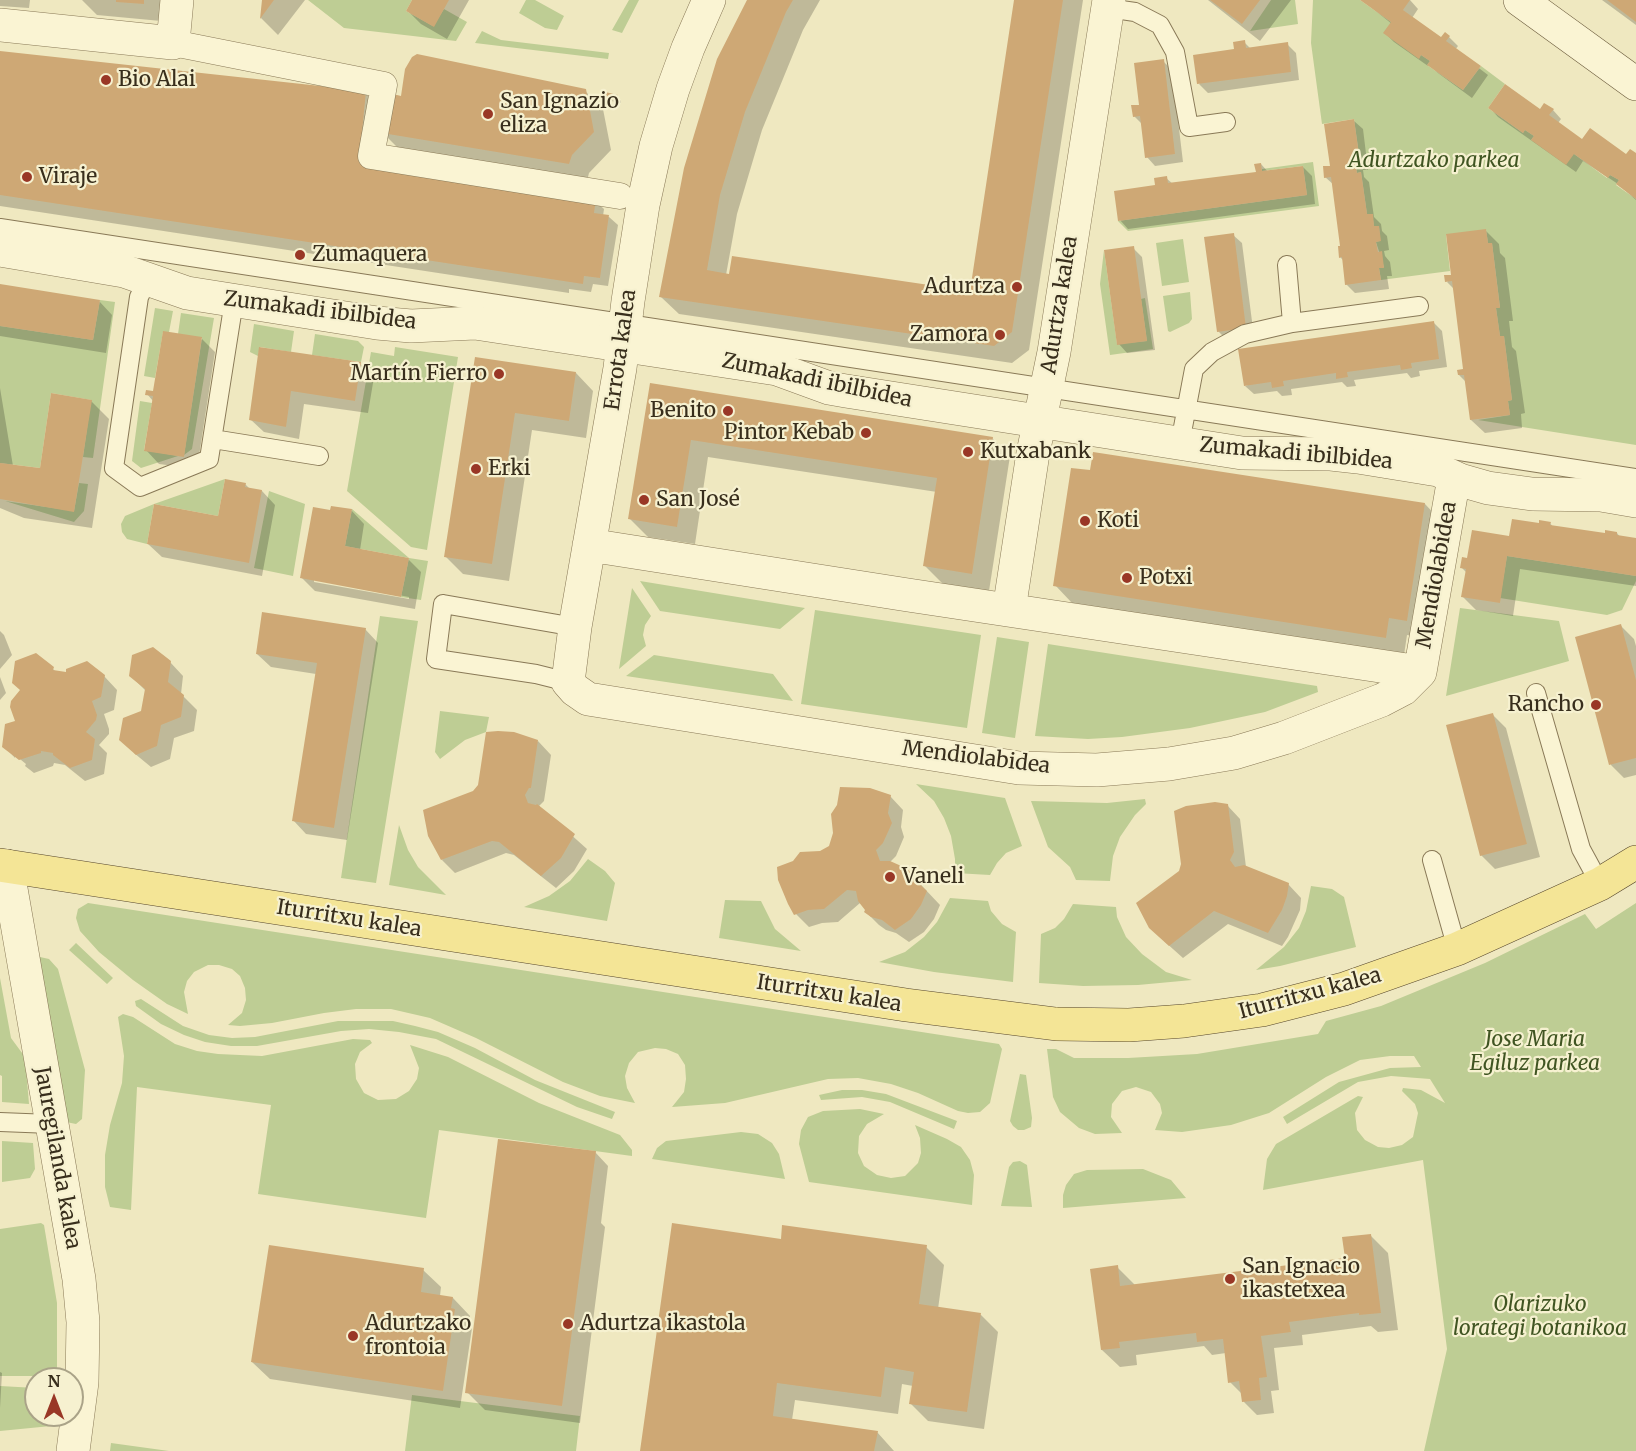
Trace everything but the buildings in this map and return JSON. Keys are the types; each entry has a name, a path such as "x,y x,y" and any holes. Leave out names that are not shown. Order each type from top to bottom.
{"main road":[{"name":"Iturritxu kalea","path":"4,866 906,1005 1056,1024 1140,1024 1184,1021 1262,1010 1344,989 1457,949 1600,884 1636,862"}],"street":[{"path":"173,43 177,0"},
{"name":"Errota kalea","path":"578,690 575,627 624,335 643,205 656,146 682,66 709,0"},
{"path":"1520,0 1636,84"},
{"name":"Adurtza kalea","path":"1009,610 1033,453 1054,352 1108,4"},
{"path":"0,25 173,43 384,86 371,156 620,196"},
{"name":"Zumakadi ibilbidea","path":"0,250 104,266 187,293 234,301 399,325 476,323 624,335 777,369 829,388 846,391 1043,405 1180,443 1242,453 1331,454 1358,457 1438,470 1454,478 1488,488 1532,494 1601,495 1636,501"},
{"name":"Mendiolabidea","path":"578,690 1019,768 1097,770 1169,764 1234,753 1284,738 1382,700 1403,689 1420,672 1454,478"},
{"name":"Mendiolabidea","path":"590,545 1420,672"},
{"name":"Jauregilanda kalea","path":"4,866 79,1279 83,1322 82,1382 73,1451"}],"lane":[{"path":"1108,4 1135,12 1160,25 1175,52 1189,127 1226,122"},
{"name":"Zumakadi ibilbidea","path":"0,228 624,335"},
{"path":"1287,265 1292,324"},
{"path":"148,279 139,297 114,468 140,487 209,459 234,301"},
{"path":"1180,443 1194,369 1212,352 1245,334 1292,324 1419,306"},
{"name":"Zumakadi ibilbidea","path":"1043,405 1185,409 1636,478"},
{"path":"213,439 319,456"},
{"path":"575,627 443,604 436,659 536,674 578,690"},
{"path":"1536,693 1581,849 1600,884"},
{"path":"1431,860 1457,949"},
{"path":"0,1122 51,1124"}],"green space":[{"path":"308,0 412,0 406,11 433,26 444,9 467,22 456,41 344,28"},
{"path":"526,0 535,0 564,16 557,30 545,28 519,13"},
{"path":"629,0 639,0 622,33 612,30"},
{"path":"1271,0 1295,0 1298,24 1250,31"},
{"name":"Adurtzako parkea","path":"1313,0 1360,0 1391,22 1419,58 1421,55 1430,61 1427,65 1463,90 1481,66 1505,84 1488,108 1523,133 1525,130 1534,136 1531,140 1574,154 1607,178 1610,175 1619,180 1616,185 1636,199 1636,445 1478,420 1510,415 1508,401 1512,400 1504,336 1500,336 1496,308 1500,307 1492,243 1488,243 1486,230 1446,235 1450,271 1381,280 1379,268 1384,267 1376,242 1380,241 1379,226 1374,226 1372,214 1367,214 1361,172 1357,173 1355,162 1360,161 1354,119 1322,124 1311,43"},
{"path":"482,31 501,40 609,53 608,59 475,43"},
{"path":"1313,162 1319,206 1128,231 1118,221 1307,195 1303,166 1262,171 1262,169"},
{"path":"1183,239 1189,282 1162,286 1156,243"},
{"path":"1104,250 1117,344 1147,341 1141,299 1145,298 1153,349 1110,355 1100,284"},
{"path":"1190,292 1192,319 1189,323 1168,331 1163,296"},
{"path":"100,300 115,302 93,458 83,457 91,400 51,393 40,468 0,463 0,326 93,340"},
{"path":"155,308 173,311 169,332 163,332 155,378 144,376"},
{"path":"181,313 214,318 192,449 184,455 202,338 178,334"},
{"path":"254,324 294,331 291,352 260,347 258,356 250,352"},
{"path":"315,334 358,341 364,347 361,362 312,355"},
{"path":"395,347 458,357 427,550 411,547 347,491 371,352 394,356"},
{"path":"140,401 152,403 144,450 178,456 141,468 132,461"},
{"path":"225,479 218,516 154,504"},
{"path":"79,483 88,484 84,511 74,522 5,501 74,511"},
{"path":"269,491 305,504 293,576 254,568"},
{"path":"154,504 147,544 127,539 122,532 121,524 125,516"},
{"path":"352,509 409,558 345,546"},
{"path":"1507,556 1636,576 1636,581 1622,610 1607,615 1500,598"},
{"path":"409,558 428,561 421,600 401,597"},
{"path":"640,581 805,608 780,629 660,611"},
{"path":"632,588 651,616 645,625 643,635 646,646 619,669"},
{"path":"1460,608 1559,621 1569,661 1446,696"},
{"path":"815,610 981,635 967,728 801,704"},
{"path":"380,616 418,621 376,883 341,878"},
{"path":"997,637 1029,642 1015,738 982,733"},
{"path":"1048,644 1317,686 1318,692 1265,712 1190,728 1088,739 1035,736"},
{"path":"654,655 773,674 793,701 626,676"},
{"path":"440,711 489,717 486,732 465,740 440,759 435,752"},
{"path":"916,784 1005,798 1022,846 1006,853 990,875 955,873 951,836 944,818 934,801"},
{"path":"1145,799 1146,804 1135,815 1120,837 1113,856 1110,881 1076,880 1070,867 1048,847 1031,801 1107,803"},
{"path":"399,825 408,850 418,867 446,895 389,885"},
{"path":"588,859 605,871 615,883 607,921 524,907 549,896 570,881"},
{"path":"1311,886 1332,889 1344,897 1356,947 1256,970 1284,947 1299,928 1306,911"},
{"path":"950,898 988,901 991,911 1002,924 1016,932 1013,982 879,962 905,952 924,937 937,922"},
{"path":"725,900 761,901 775,929 801,951 719,938"},
{"path":"88,903 999,1044 1002,1049 990,1103 980,1112 958,1111 891,1084 858,1078 828,1079 725,1103 672,1107 684,1092 685,1065 678,1054 666,1049 655,1048 638,1052 629,1063 625,1076 627,1088 635,1103 600,1096 563,1082 476,1038 430,1018 391,1009 356,1009 272,1023 228,1025 242,1013 246,1000 245,988 240,976 232,969 219,965 208,965 194,972 187,981 184,992 188,1014 167,1004 133,980 99,952 80,931 76,918 78,909"},
{"path":"1636,903 1636,1451 1424,1451 1447,1349 1423,1160 1263,1190 1267,1159 1276,1144 1358,1096 1363,1097 1355,1113 1357,1130 1365,1140 1378,1147 1389,1148 1402,1145 1413,1137 1418,1113 1415,1104 1402,1091 1403,1088 1421,1090 1445,1103 1430,1079 1391,1076 1358,1082 1287,1124 1283,1117 1339,1082 1390,1068 1421,1067 1414,1056 1360,1060 1326,1077 1269,1113 1231,1125 1182,1132 1155,1130 1162,1113 1160,1104 1151,1092 1136,1087 1122,1091 1112,1104 1111,1117 1122,1133 1095,1134 1079,1128 1060,1112 1053,1097 1047,1049 1056,1049 1074,1058 1128,1058 1197,1054 1318,1034 1326,1021 1381,1006 1485,963 1585,914 1596,929"},
{"path":"1073,904 1116,907 1117,917 1126,937 1142,954 1166,972 1192,980 1138,985 1083,986 1039,983 1041,934 1055,928"},
{"path":"76,943 113,978 107,984 69,950"},
{"path":"40,957 49,959 58,969 85,1070 82,1119 76,1124 66,1122 35,959"},
{"path":"0,978 11,1038 25,1057 29,1104 2,1102"},
{"path":"141,999 183,1026 209,1035 232,1038 255,1037 338,1021 393,1021 415,1026 438,1032 475,1048 535,1080 615,1112 612,1119 577,1107 436,1039 369,1029 341,1031 257,1046 231,1046 205,1042 161,1024 136,1006 135,1001"},
{"path":"123,1014 133,1017 175,1044 197,1051 218,1054 262,1056 353,1039 370,1040 372,1043 360,1052 355,1064 356,1079 364,1093 378,1100 396,1099 409,1091 417,1079 419,1068 410,1045 448,1057 539,1103 620,1135 632,1150 632,1156 439,1130 426,1218 258,1194 271,1105 137,1087 131,1210 110,1207 105,1187 105,1155 110,1125 122,1083 124,1056 118,1017"},
{"path":"1020,1074 1026,1075 1032,1118 1031,1127 1024,1130 1018,1130 1010,1121"},
{"path":"842,1090 862,1090 886,1094 957,1121 954,1129 890,1102 862,1097 821,1100 819,1095"},
{"path":"860,1109 884,1114 867,1124 859,1136 858,1153 864,1166 877,1175 891,1178 905,1176 918,1163 921,1153 920,1138 915,1125 961,1147 970,1160 974,1175 972,1205 809,1182 799,1144 801,1130 808,1117 823,1111"},
{"path":"741,1132 758,1134 772,1143 779,1154 785,1179 652,1159 657,1148 666,1141"},
{"path":"2,1141 33,1143 35,1169 30,1178 2,1182"},
{"path":"1020,1161 1027,1165 1032,1207 1001,1206 1009,1167 1013,1162"},
{"path":"1143,1169 1171,1180 1186,1198 1063,1208 1066,1185 1074,1174 1087,1170"},
{"path":"41,1223 44,1225 57,1303 57,1367 24,1367 24,1376 0,1376 0,1229"},
{"path":"0,1386 24,1387 24,1427 41,1427 0,1431"},
{"path":"412,1395 580,1416 576,1451 405,1451"},
{"path":"111,1443 169,1451 110,1451"}],"place":[{"name":"Bio Alai","path":"106,80"},
{"name":"San Ignazio eliza","path":"488,114"},
{"name":"Viraje","path":"27,177"},
{"name":"Zumaquera","path":"300,255"},
{"name":"Adurtza","path":"1017,287"},
{"name":"Zamora","path":"1000,335"},
{"name":"Martín Fierro","path":"499,374"},
{"name":"Benito","path":"728,411"},
{"name":"Pintor Kebab","path":"866,433"},
{"name":"Kutxabank","path":"968,452"},
{"name":"Erki","path":"476,469"},
{"name":"San José","path":"644,500"},
{"name":"Koti","path":"1085,521"},
{"name":"Potxi","path":"1127,578"},
{"name":"Rancho","path":"1596,705"},
{"name":"Vaneli","path":"890,877"},
{"name":"San Ignacio ikastetxea","path":"1230,1279"},
{"name":"Adurtza ikastola","path":"568,1324"},
{"name":"Adurtzako frontoia","path":"353,1336"}],"park label":[{"name":"Jose Maria Egiluz parkea","path":"1535,1052"},
{"name":"Olarizuko lorategi botanikoa","path":"1540,1317"}]}
